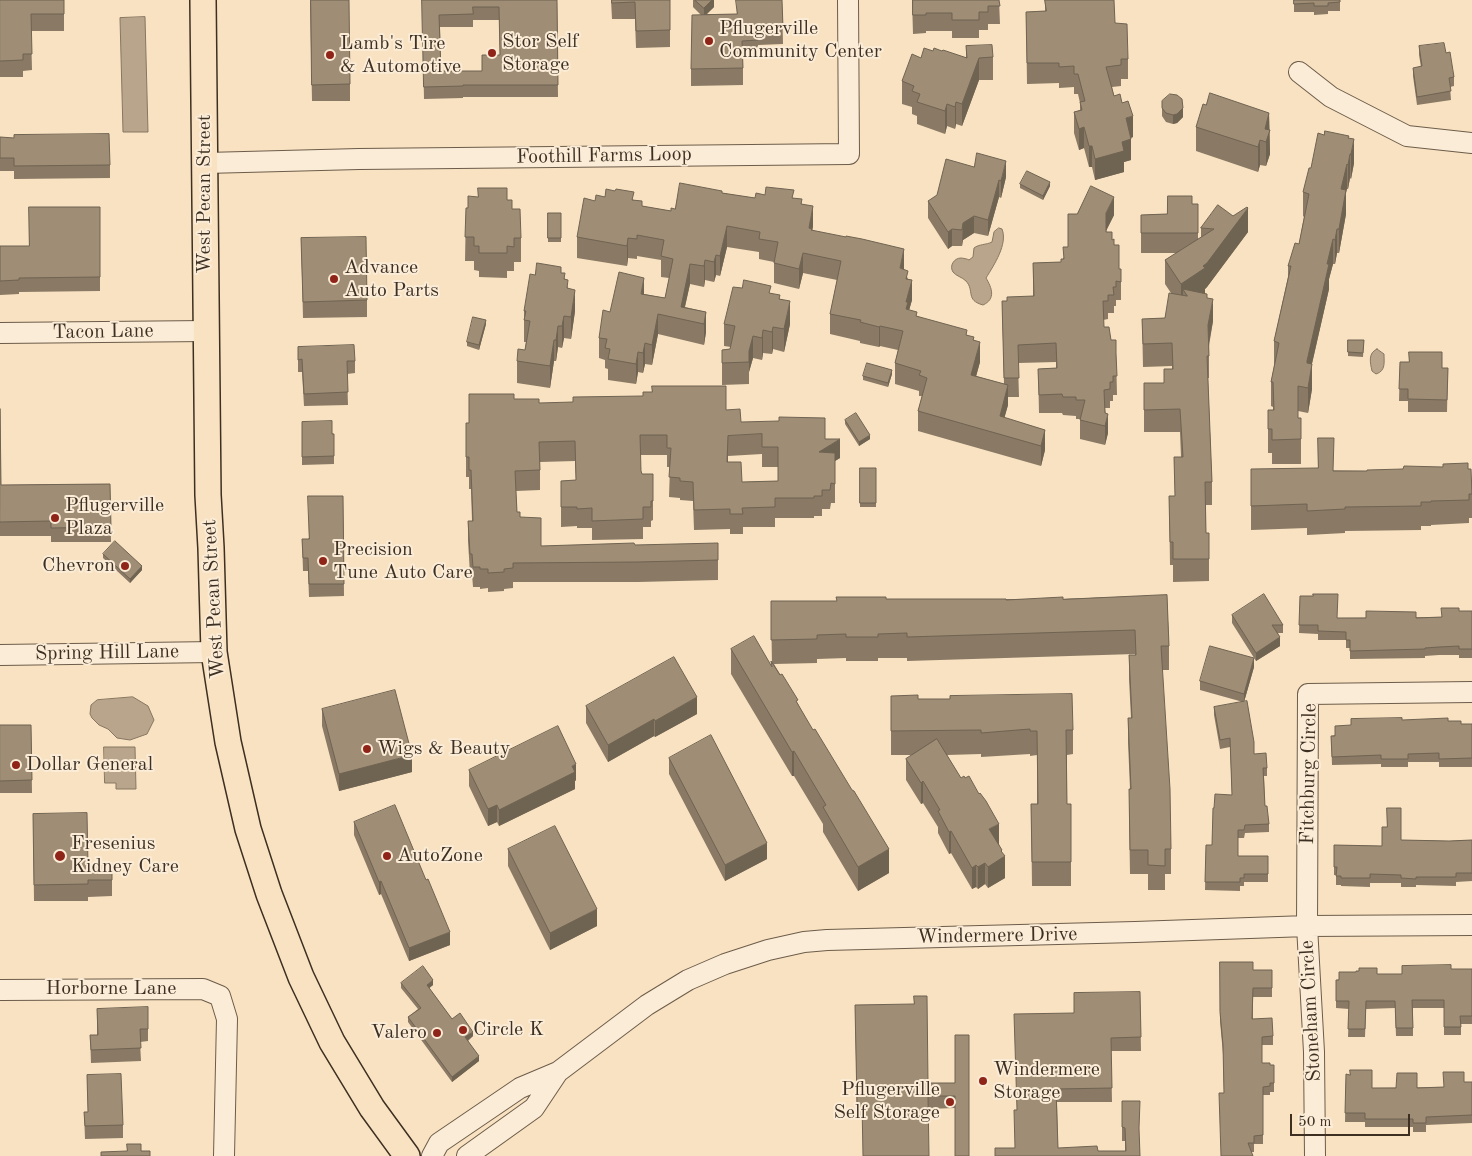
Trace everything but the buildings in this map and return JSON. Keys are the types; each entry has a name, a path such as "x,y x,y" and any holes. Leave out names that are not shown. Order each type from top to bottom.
{"main road":[{"name":"West Pecan Street","path":"203,0 208,494 214,652 228,742 248,830 269,894 301,977 332,1042 372,1108 407,1156"}],"street":[{"name":"Foothill Farms Loop","path":"206,163 359,159 849,154 848,0"},
{"path":"1300,72 1331,97 1407,136 1472,143"},
{"name":"Tacon Lane","path":"0,333 206,331"},
{"name":"Spring Hill Lane","path":"0,655 214,652"},
{"name":"Fitchburg Circle","path":"1307,926 1308,694 1472,692"},
{"name":"Windermere Drive","path":"432,1156 439,1144 520,1088 558,1072 647,1006 688,980 742,958 804,942 1307,926 1472,925"},
{"name":"Stoneham Circle","path":"1307,926 1314,1052 1315,1156"},
{"name":"Horborne Lane","path":"0,990 202,989 220,996 227,1019 224,1156"},
{"name":"Windermere Drive","path":"468,1156 534,1108 558,1072"}],"shaded area":[{"path":"145,17 148,132 123,132 120,18"},
{"path":"999,228 1002,229 1003,235 1002,248 986,278 992,293 990,300 983,305 974,301 969,285 953,272 952,265 958,258 969,260 973,257 974,248 992,242 994,232"},
{"path":"1377,349 1384,354 1384,363 1381,371 1376,374 1372,371 1370,358"},
{"path":"133,697 148,706 154,720 147,734 130,740 117,738 108,729 99,725 90,714 91,705 97,700"},
{"path":"104,747 135,747 136,789 116,789 116,783 105,783"}],"place":[{"name":"Pflugerville Community Center","path":"709,41"},
{"name":"Stor Self Storage","path":"492,53"},
{"name":"Lamb's Tire & Automotive","path":"330,55"},
{"name":"Advance Auto Parts","path":"334,279"},
{"name":"Pflugerville Plaza","path":"55,518"},
{"name":"Precision Tune Auto Care","path":"323,561"},
{"name":"Chevron","path":"125,566"},
{"name":"Wigs & Beauty","path":"367,749"},
{"name":"Dollar General","path":"16,765"},
{"name":"Fresenius Kidney Care","path":"60,856"},
{"name":"AutoZone","path":"387,856"},
{"name":"Circle K","path":"463,1030"},
{"name":"Valero","path":"437,1033"},
{"name":"Windermere Storage","path":"983,1081"},
{"name":"Pflugerville Self Storage","path":"950,1102"}]}
